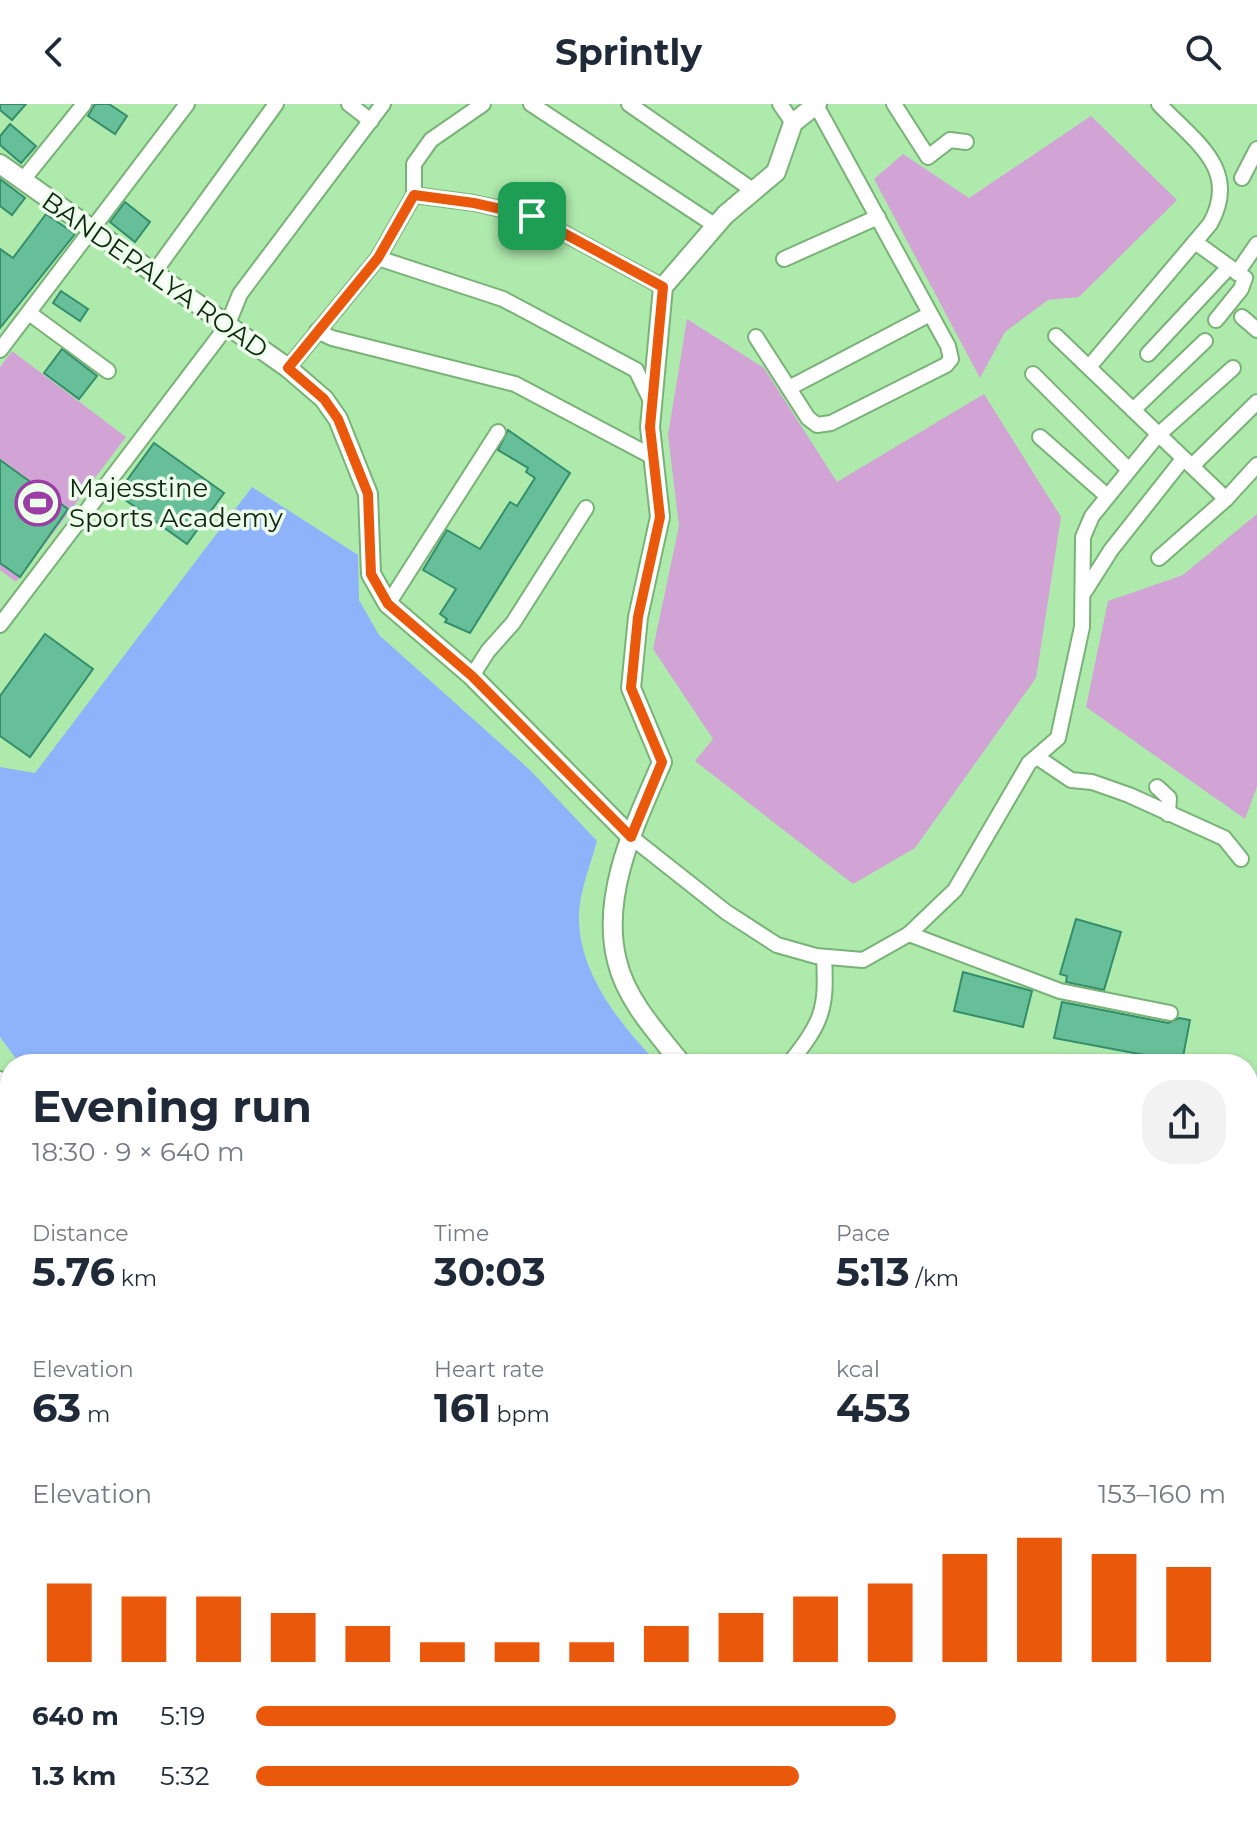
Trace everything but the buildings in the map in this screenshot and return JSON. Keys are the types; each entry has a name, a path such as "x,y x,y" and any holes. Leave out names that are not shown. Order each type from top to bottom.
{"street":[{"path":"22,181 84,104"},
{"path":"0,350 187,104"},
{"path":"153,274 276,104"},
{"path":"349,104 371,121"},
{"path":"0,625 227,326 240,294 383,104"},
{"path":"288,368 378,258 414,195 414,164 431,140 483,104"},
{"path":"531,104 716,226"},
{"path":"629,104 754,191"},
{"path":"780,104 793,123"},
{"path":"674,1054 646,1020 617,963 611,915 631,837 662,762 631,688 638,617 660,517 653,457 652,404 663,287 716,226 776,172 793,123 816,104 948,346 951,359 946,365 831,423 817,425 756,337"},
{"path":"894,104 928,157 950,140 966,142"},
{"path":"1089,367 1195,242 1219,208 1223,189 1210,158 1159,104"},
{"path":"1242,178 1257,149"},
{"name":"BANDEPALYA ROAD","path":"0,164 288,368 324,399 338,419 368,494 371,574 388,604 472,676 631,837"},
{"path":"414,195 474,203 532,216 663,287"},
{"path":"784,259 878,217"},
{"path":"1195,242 1245,278 1241,289 1216,320"},
{"path":"1148,354 1257,244"},
{"path":"378,258 503,299 636,370 652,404"},
{"path":"29,313 108,371"},
{"path":"789,388 930,314"},
{"path":"1242,317 1257,330"},
{"path":"317,331 332,338 515,384 653,457"},
{"path":"1056,336 1226,499"},
{"path":"1133,410 1205,341"},
{"path":"631,837 726,912 777,945 824,957 863,960 909,934 955,890 1029,763 1058,738 1082,627 1085,591 1083,537 1092,516 1157,436 1233,368"},
{"path":"1033,374 1128,469"},
{"path":"1085,591 1111,550 1187,462 1257,402"},
{"path":"388,604 498,432"},
{"path":"1040,437 1107,496"},
{"path":"1159,558 1226,499 1257,465"},
{"path":"472,676 488,651 513,623 586,508"},
{"path":"1037,757 1071,780 1092,782 1129,795 1224,838 1241,859"},
{"path":"1157,787 1169,798 1168,814"},
{"path":"909,934 1060,991 1170,1013"},
{"path":"797,1054 808,1039 827,1001 824,957"}],"shaded area":[{"path":"1091,116 1177,200 1079,297 1048,300 1005,332 980,378 874,179 903,154 969,198"},
{"path":"687,319 764,368 837,482 984,394 1061,517 1036,678 915,848 853,884 695,761 713,739 653,649 679,526 668,435"},
{"name":"Majesstine Sports Academy","path":"12,351 126,437 16,582 0,570 0,367"},
{"path":"1257,514 1257,787 1245,819 1086,707 1108,601 1183,575"}],"water":[{"path":"252,487 358,555 359,600 379,635 530,770 597,841 579,913 585,956 604,996 649,1054 13,1054 0,1037 0,767 35,773"}],"place":[{"name":"Majesstine Sports Academy","path":"38,503"}],"route":[{"path":"414,195 474,203 532,216 663,287 650,427 660,517 638,617 631,688 662,762 631,837 472,676 388,604 371,574 368,494 338,419 324,399 288,368 378,258 414,195"}]}
